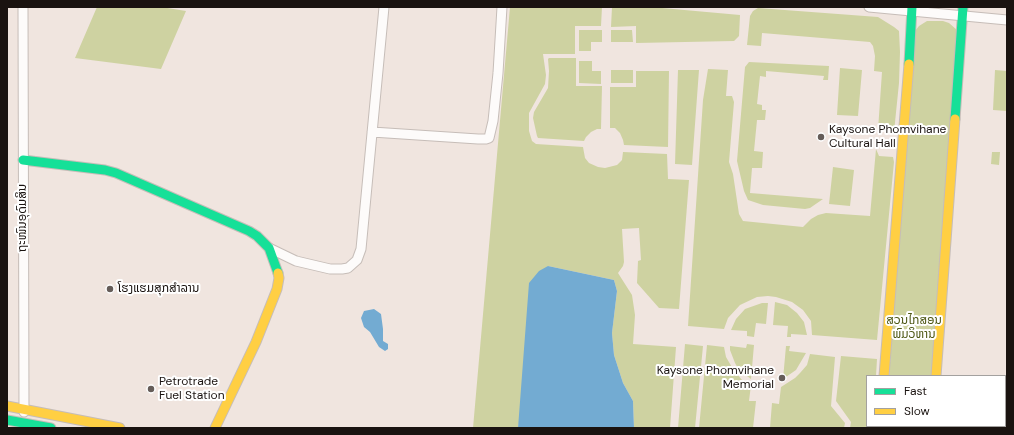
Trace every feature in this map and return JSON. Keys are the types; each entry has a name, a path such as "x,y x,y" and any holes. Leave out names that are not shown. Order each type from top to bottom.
{"main road":[{"path":"884,375 912,9"},
{"path":"936,375 963,12"},
{"path":"23,160 105,170 116,173 249,231 257,236 269,248 278,270 279,278 277,289 256,342 215,428"},
{"path":"7,406 120,428"},
{"path":"7,420 24,426 50,428"}],"street":[{"name":"ຖະໜົນອຸດົມສິນ","path":"23,7 24,426"},
{"path":"269,248 296,261 330,269 348,268 357,260 361,249 384,7"},
{"path":"372,132 478,139 489,138 493,121 498,73 502,7"},
{"path":"869,7 963,12 1007,20"}],"green space":[{"path":"97,7 161,7 186,11 161,69 75,58"},
{"path":"510,7 602,7 601,26 575,26 575,54 543,54 546,75 545,84 529,113 529,131 532,141 536,144 583,147 585,158 589,163 605,168 617,165 622,160 623,152 667,154 668,179 689,180 679,309 659,308 637,283 638,261 641,260 639,228 622,229 624,262 618,273 632,295 635,315 633,344 676,347 670,428 634,428 633,401 623,383 614,355 612,333 617,291 614,280 548,266 518,428 473,428"},
{"path":"612,7 651,7 740,15 739,36 734,41 636,43 636,26 611,27"},
{"path":"758,8 878,17 899,31 899,83 894,132 878,130 882,72 874,71 875,56 873,46 870,42 762,33 761,46 747,45 750,16 753,11"},
{"name":"ສວນໄກສອນ ພົມວິຫານ","path":"927,21 943,21 949,23 957,30 933,375 889,375 915,31 919,26"},
{"path":"579,30 602,30 602,42 591,42 591,51 579,51"},
{"path":"611,30 632,30 633,42 611,42"},
{"path":"549,58 576,58 576,86 602,86 601,129 591,132 584,141 538,138 537,136 533,118 534,112 548,88"},
{"path":"579,61 592,61 592,71 601,71 601,84 579,83"},
{"path":"749,62 829,66 828,80 823,80 824,76 766,71 766,77 760,76 757,104 762,105 762,110 766,110 765,120 757,120 754,151 763,152 762,168 752,168 750,193 823,199 810,208 805,209 763,205 748,200 744,191 737,161 745,67"},
{"path":"840,68 862,70 858,116 837,115"},
{"path":"708,69 728,70 726,96 732,96 734,102 729,162 733,174 739,214 743,221 803,227 811,219 826,213 870,216 876,149 879,156 893,157 894,162 877,340 812,335 811,321 803,310 792,302 768,296 757,297 740,305 728,318 724,329 688,326 703,100"},
{"path":"611,70 633,70 633,83 611,83"},
{"path":"678,70 699,70 692,165 675,164"},
{"path":"995,70 1007,71 1007,111 993,110"},
{"path":"636,71 669,71 668,147 624,145 620,133 615,128 610,128 610,87 636,87"},
{"path":"992,152 1000,152 999,165 991,164"},
{"path":"833,167 854,170 850,206 829,204"},
{"path":"775,302 787,305 797,313 804,322 807,335 791,334 791,337 787,337 788,326 773,325"},
{"path":"762,303 768,303 766,324 756,323 754,337 747,336 747,331 731,330 736,319 745,309"},
{"path":"685,344 703,346 695,428 678,428"},
{"path":"747,344 754,345 751,379 739,370 730,350 730,346 746,348"},
{"path":"707,345 724,347 726,357 733,369 742,380 751,385 749,401 756,401 753,428 699,428"},
{"path":"786,346 790,346 789,351 806,353 796,370 783,379"},
{"path":"810,354 835,357 831,406 845,423 844,428 770,428 772,403 779,404 781,387 800,373 807,365"},
{"path":"841,356 877,359 876,375 866,375 866,427 872,428 850,428 851,422 836,401"}],"water":[{"path":"548,266 614,280 617,291 612,333 614,355 623,383 633,401 634,428 518,428 529,283 539,271"},
{"path":"374,309 381,314 383,341 388,344 388,349 385,351 379,347 370,332 364,327 361,318 364,311"}],"traffic: fast":[{"path":"909,64 912,7"},
{"path":"955,119 963,7"},
{"path":"23,160 105,170 116,173 249,231 257,236 269,248 278,273"},
{"path":"7,420 51,428"}],"traffic: slow":[{"path":"884,375 909,64"},
{"path":"936,375 955,119"},
{"path":"215,428 256,342 277,289 279,278 278,273"},
{"path":"7,406 120,428"}],"place":[{"name":"Kaysone Phomvihane Cultural Hall","path":"821,137"},
{"name":"ໂຮງແຮມສຸກສໍາລານ","path":"110,289"},
{"name":"Kaysone Phomvihane Memorial","path":"782,378"},
{"name":"Petrotrade Fuel Station","path":"151,389"}]}
